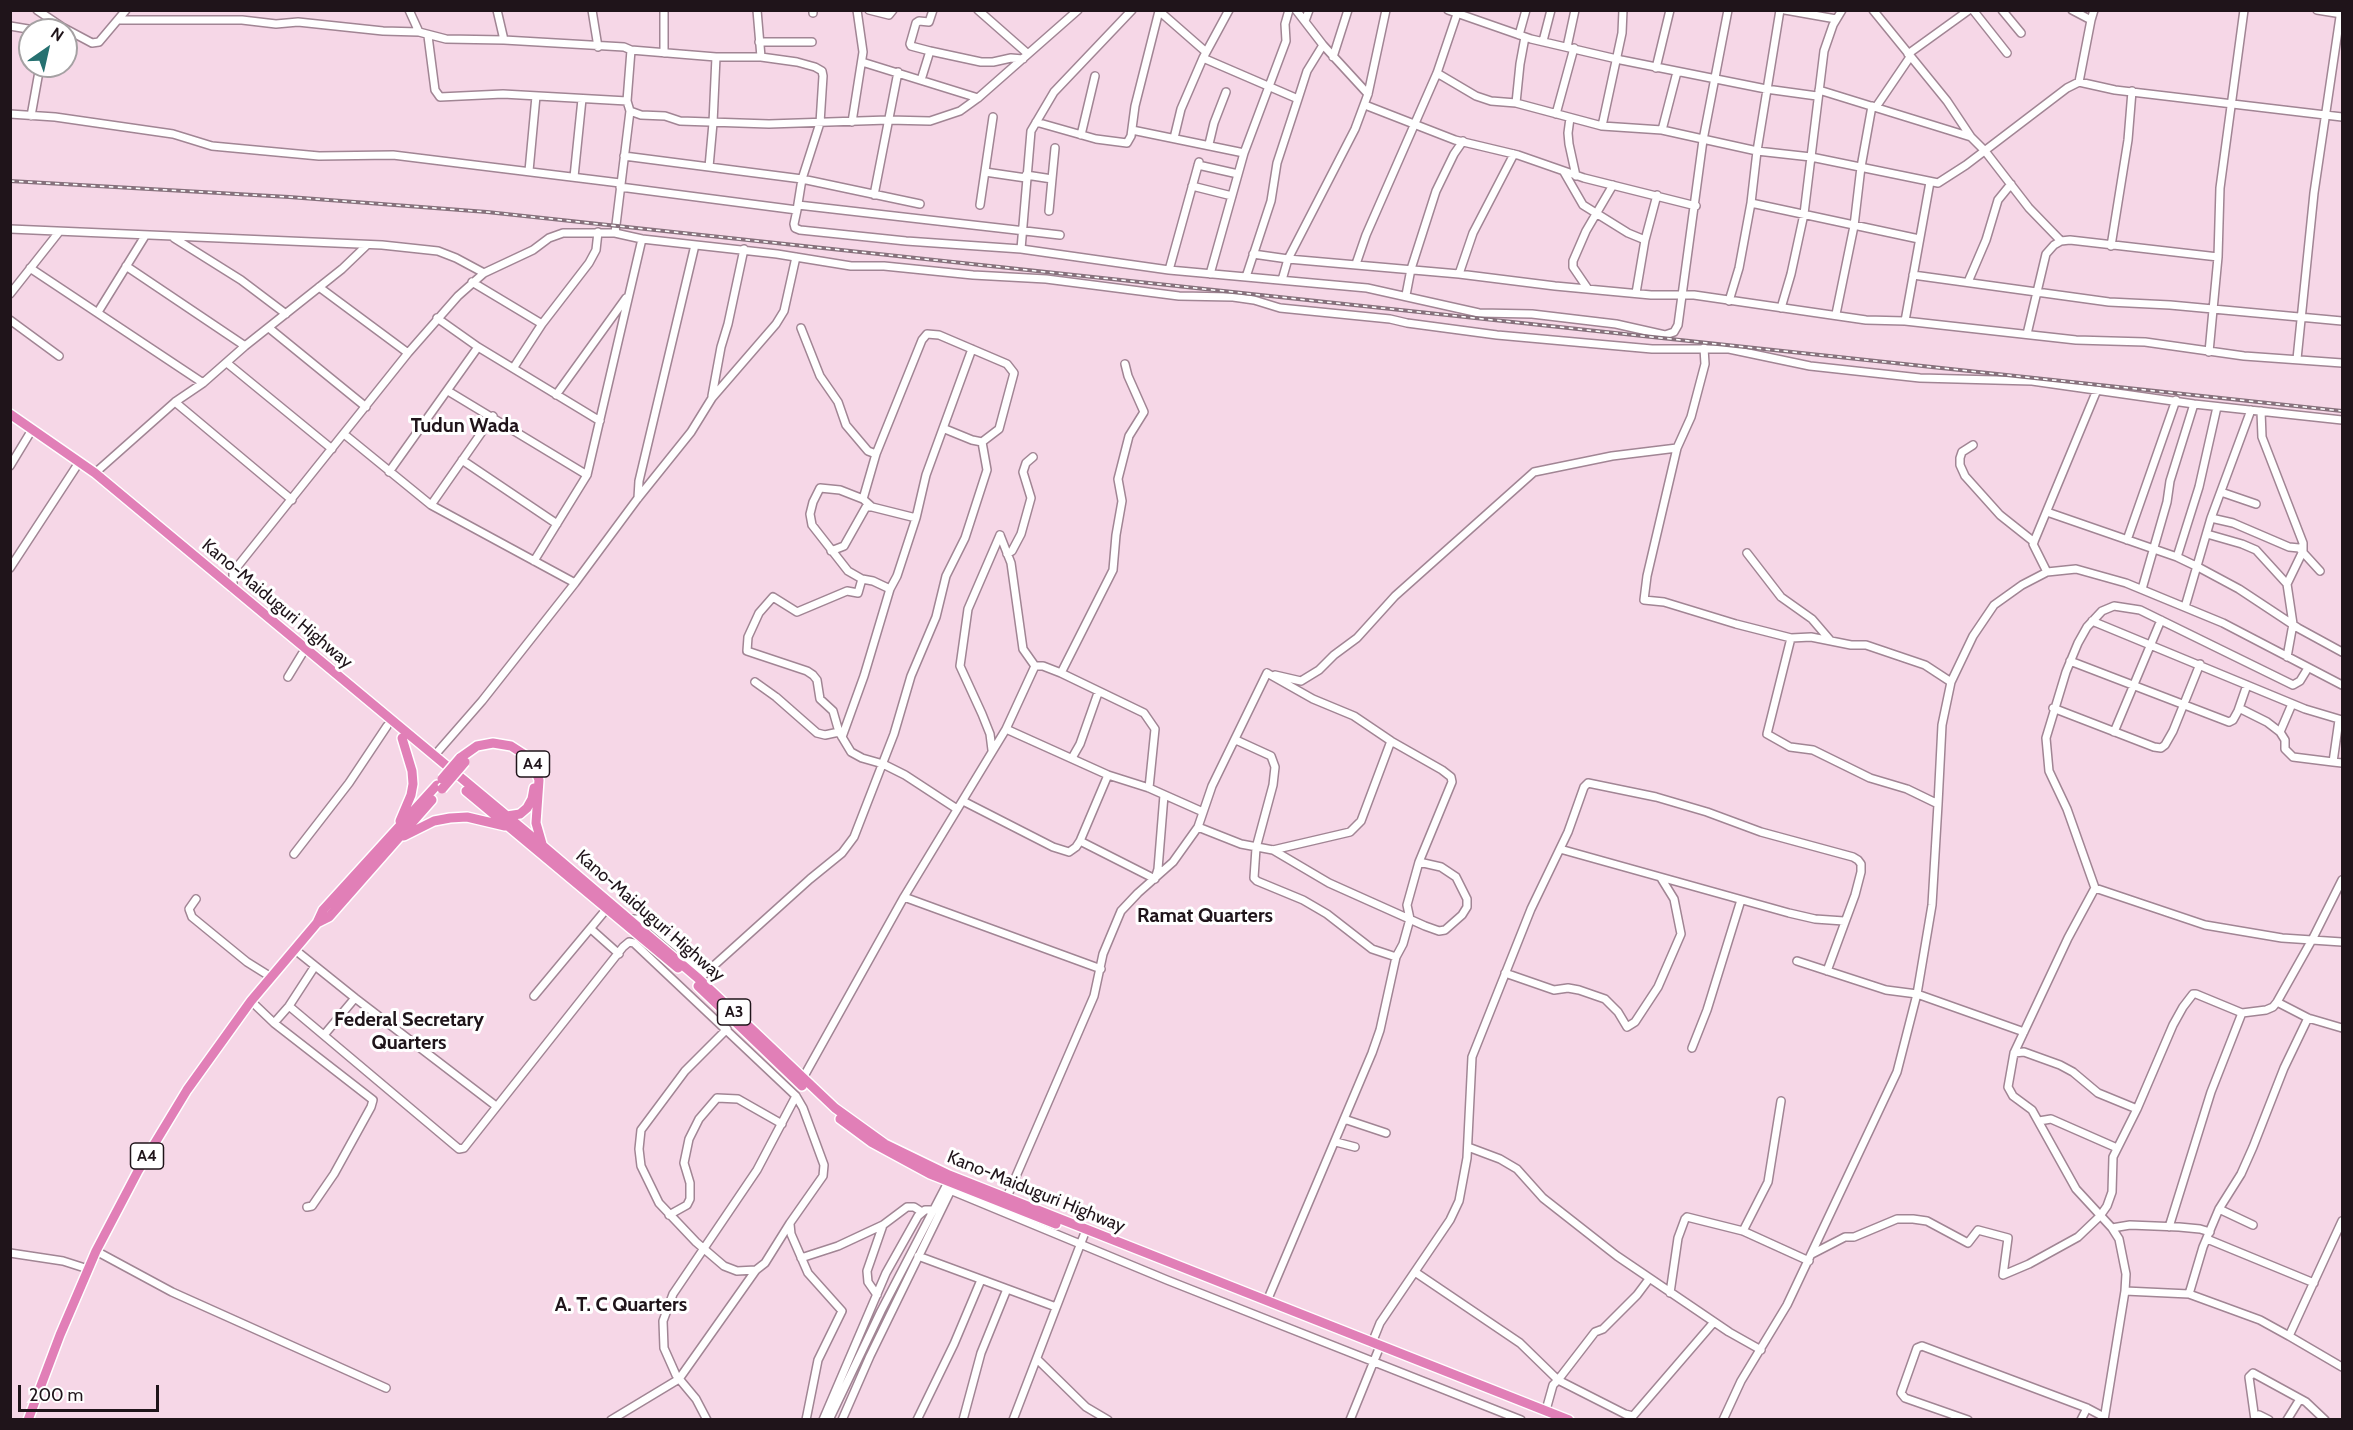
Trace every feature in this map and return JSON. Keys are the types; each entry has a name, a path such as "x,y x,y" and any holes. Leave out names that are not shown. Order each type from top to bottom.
{"highway":[{"name":"Kano-Maiduguri Highway","path":"10,414 95,473 543,846 701,988 783,1068 843,1122 901,1160 948,1186 1083,1239 1569,1419"},
{"name":"Kano-Maiduguri Highway","path":"10,420 76,467 508,827 701,976 803,1078 846,1117 892,1148 949,1175 1267,1301 1553,1419"},
{"path":"396,837 413,784 412,771 402,738"},
{"name":"A4","path":"28,1419 60,1335 96,1251 163,1128 212,1052 317,922 329,917 439,787 477,746 493,742 511,746 525,755 534,766 539,780 536,823 543,846"},
{"name":"A4","path":"463,760 477,752 497,748 516,755 527,767 533,782 532,799 524,811 507,816"},
{"path":"396,837 434,821 450,818 467,817 508,827"}],"street":[{"path":"78,36 92,44 105,38 126,10"},
{"path":"409,10 419,32"},
{"path":"496,10 504,40"},
{"path":"592,10 598,47"},
{"path":"664,10 664,53"},
{"path":"757,10 761,57"},
{"path":"852,122 863,52 857,10"},
{"path":"869,10 889,15 893,10"},
{"path":"933,10 929,22 916,23 911,46 981,62 1025,57"},
{"path":"978,10 1025,57"},
{"path":"630,111 641,115 665,116 680,121 713,123 930,121 960,111 978,98 1078,10"},
{"path":"1021,249 1026,176 1031,131 1035,122 1054,92 1132,10"},
{"path":"1174,138 1181,110 1205,55 1229,10"},
{"path":"1210,274 1244,153 1286,41 1285,24 1289,10"},
{"path":"1296,10 1333,57 1368,93"},
{"path":"1305,21 1309,10"},
{"path":"1333,57 1348,10"},
{"path":"1282,280 1288,259 1365,105 1386,10"},
{"path":"1448,10 1522,36 1571,48 1656,68 1766,89 1818,93 1874,107 1971,137"},
{"path":"1516,103 1526,10"},
{"path":"1543,41 1551,10"},
{"path":"1556,114 1571,48 1575,10"},
{"path":"1602,126 1617,59 1623,10"},
{"path":"1656,68 1670,10"},
{"path":"119,20 242,20 276,24 298,22 382,31 419,32 446,39 624,47 631,50 664,53 716,57 761,57 797,62 815,67 822,71 823,76 820,123 802,179 794,224 795,228 800,230 906,241 1021,249 1169,270 1367,288 1479,313 1532,314 1625,326 1665,335 1674,332 1678,326 1703,140 1728,10"},
{"path":"1730,301 1739,268 1751,203 1766,89 1780,10"},
{"path":"1785,10 1836,19"},
{"path":"1781,308 1804,213 1824,51 1836,19 1842,10"},
{"path":"1873,10 1947,101 1971,137 1985,151 2029,208 2061,242"},
{"path":"1836,314 1854,226 1861,167 1874,107 1909,56 1971,10 2007,53"},
{"path":"2002,10 2021,33"},
{"path":"2072,10 2091,20"},
{"path":"2079,82 2094,10"},
{"path":"2209,351 2218,257 2220,188 2244,10"},
{"path":"2297,359 2314,193 2342,13 2317,10"},
{"path":"1035,122 1081,135 1127,143 1159,11 1205,55 1298,99"},
{"path":"1356,264 1413,124 1437,73 1457,14"},
{"path":"428,36 435,90 440,97 502,94 627,101"},
{"path":"759,42 812,42"},
{"path":"1246,277 1271,201 1277,163 1307,71 1323,45"},
{"path":"615,233 630,111 627,101 631,50"},
{"path":"921,80 930,51"},
{"path":"709,167 716,57"},
{"path":"862,62 978,98"},
{"path":"874,195 898,72"},
{"path":"1662,130 1677,72"},
{"path":"1437,73 1476,96 1491,101 1516,103 1602,126 1662,130 1757,151 1811,157 1938,183 1985,151 2067,88 2079,82 2133,92 2343,117"},
{"path":"1081,135 1095,75"},
{"path":"31,116 38,78"},
{"path":"1209,144 1226,92"},
{"path":"2111,246 2128,140 2133,92"},
{"path":"529,171 536,96"},
{"path":"574,177 582,99"},
{"path":"1365,105 1463,141 1514,154 1576,176 1695,206"},
{"path":"10,114 173,134 212,146 319,156 393,155 797,207 1060,235"},
{"path":"980,205 993,117"},
{"path":"1570,118 1568,133 1576,176"},
{"path":"1132,130 1244,153"},
{"path":"1406,295 1411,269 1436,191 1463,141"},
{"path":"1049,211 1055,148"},
{"path":"1459,274 1473,233 1514,154"},
{"path":"624,156 802,179 920,204"},
{"path":"1169,270 1198,164 1238,174"},
{"path":"985,172 1052,179"},
{"path":"1564,172 1583,204 1628,233 1645,240"},
{"path":"1905,321 1930,182"},
{"path":"1968,282 1986,240 1998,200 2010,184"},
{"path":"1588,290 1573,267 1573,261 1586,231 1613,185"},
{"path":"1192,186 1232,196"},
{"path":"1636,293 1645,240 1657,195"},
{"path":"1751,203 1919,239"},
{"path":"10,229 367,245 438,251 484,273"},
{"path":"10,294 59,232"},
{"path":"514,367 542,324 589,263 596,250 598,232"},
{"path":"217,576 233,572 408,353 437,318 472,282 484,273 533,250 549,238 562,233 615,233 695,245 744,249 852,266 884,266 973,276 1046,279 1179,296 1233,297 1254,300 1280,308 1390,319 1497,335 1652,349 1729,349 1785,363 1810,366 1920,378 2032,381 2217,407 2343,420"},
{"path":"98,312 145,236"},
{"path":"171,236 241,280 286,314"},
{"path":"534,561 587,476 642,238"},
{"path":"2027,334 2046,254 2054,245 2061,242 2070,240 2218,257"},
{"path":"95,473 175,402 227,363 367,245"},
{"path":"638,498 639,481 695,245"},
{"path":"712,398 721,346 744,249"},
{"path":"1253,254 1459,274 1588,290 1683,297 1694,295 1866,320 1905,321 2076,340 2145,342 2244,356 2343,363"},
{"path":"434,756 482,701 575,583 638,498 691,432 712,398 761,342 784,311 796,257"},
{"path":"126,266 245,346"},
{"path":"30,268 202,383"},
{"path":"1913,275 2109,302 2343,321"},
{"path":"472,282 542,324"},
{"path":"319,287 408,353"},
{"path":"556,395 628,296"},
{"path":"437,318 478,347 600,421"},
{"path":"10,320 59,356"},
{"path":"269,328 366,406"},
{"path":"801,328 820,376 838,402 846,425 868,451 876,454"},
{"path":"863,500 876,454 922,340 927,334 939,335 1007,364 1014,373 999,429 982,442 945,429"},
{"path":"389,472 478,347"},
{"path":"1704,348 1705,364 1691,417 1677,448 1647,576 1644,600 1664,602 1791,638 1866,645 1925,665 1951,682"},
{"path":"841,734 864,676 890,590 897,576 916,518 927,475 972,350"},
{"path":"227,363 332,449"},
{"path":"1061,673 1113,570 1122,501 1118,479 1129,436 1144,412 1125,364"},
{"path":"2047,572 2034,549 2034,542 2097,390"},
{"path":"448,391 493,416 587,476"},
{"path":"2127,540 2176,400"},
{"path":"175,402 292,500"},
{"path":"2142,589 2167,502 2170,481 2194,404"},
{"path":"2177,557 2199,487 2217,407"},
{"path":"2185,607 2211,518 2251,410"},
{"path":"2261,411 2262,437 2303,543 2303,551 2288,584 2293,624 2287,657"},
{"path":"431,505 493,416"},
{"path":"10,466 30,433"},
{"path":"344,434 431,505 575,583"},
{"path":"701,976 842,853 859,827 903,707 911,676 936,617 946,576 965,538 987,470 982,442"},
{"path":"1973,445 1962,452 1960,458 1960,465 1965,476 2000,515 2034,542"},
{"path":"1267,673 1301,681 1318,670 1357,638 1395,596 1534,472 1612,456 1677,448"},
{"path":"1007,554 1012,551 1021,534 1032,498 1023,472 1026,462 1033,457"},
{"path":"462,460 557,524"},
{"path":"10,568 76,467"},
{"path":"872,507 863,500 840,490 820,488 810,514 811,521 816,533 848,571 890,590"},
{"path":"2221,492 2256,504"},
{"path":"831,551 844,546 866,507 916,518"},
{"path":"2047,512 2177,557 2239,589 2293,624 2343,652"},
{"path":"2211,518 2233,523 2303,551 2320,571"},
{"path":"2206,534 2256,550 2288,584"},
{"path":"992,750 990,734 960,666 968,609 1000,535 1016,587 1023,650 1035,666"},
{"path":"1747,553 1781,597 1812,619 1830,640"},
{"path":"1723,1419 1741,1381 1787,1305 1897,1072 1917,994 1932,905 1942,725 1951,682 1973,636 1994,605 2022,585 2047,572 2076,569 2142,589 2223,623 2343,685"},
{"path":"233,572 233,589"},
{"path":"862,579 858,593 847,591 797,612 772,597 759,613 747,644 747,651 813,675 817,680 820,699 833,711 841,734 851,752 905,775 957,809"},
{"path":"1968,1419 1905,1398 1901,1393 1917,1348 1922,1346 2087,1408 2104,1418 2125,1292 2126,1274 2119,1239 2112,1228 2076,1189 2032,1110 2013,1096 2008,1087 2014,1053 2094,888 2067,808 2049,771 2046,738 2053,708 2078,643 2092,621 2102,611 2114,606 2140,610 2293,685 2300,681 2308,668"},
{"path":"2114,732 2161,620"},
{"path":"2092,621 2292,704 2341,720 2332,762"},
{"path":"1791,638 1767,734 1790,747 1813,750 1870,778 1906,789 1938,804"},
{"path":"288,677 302,654"},
{"path":"2070,661 2229,722 2233,720 2239,708 2247,685"},
{"path":"2053,708 2161,748 2169,738 2200,664"},
{"path":"1035,666 1043,666 1061,673 1098,693 1144,713 1155,729 1149,788"},
{"path":"803,1078 904,897 1006,729 1035,666"},
{"path":"1007,1197 1094,996 1103,954 1122,911 1138,893 1173,862 1198,827 1212,786 1267,673"},
{"path":"1267,673 1313,699 1354,716 1391,741 1442,770 1451,777 1452,782 1419,862 1407,905 1410,919 1403,944 1396,957 1380,1030 1336,1142 1267,1301"},
{"path":"754,682 776,697 817,733 841,734"},
{"path":"1072,758 1080,744 1098,693"},
{"path":"2280,732 2292,704"},
{"path":"2239,708 2267,722 2280,732 2285,740 2285,749 2294,757 2343,763"},
{"path":"294,854 349,783 387,726"},
{"path":"1006,729 1108,775 1149,788 1203,812"},
{"path":"1236,740 1271,756 1275,766 1274,785 1256,848 1254,878 1303,900 1327,914 1372,949 1396,957"},
{"path":"1198,827 1256,848 1273,850 1350,832 1358,825 1391,741"},
{"path":"963,801 1053,848 1069,852 1080,841 1108,775"},
{"path":"1350,1419 1374,1363 1380,1323 1450,1220 1459,1201 1466,1175 1472,1057 1531,909 1560,849 1584,787 1588,783 1646,795 1707,812 1794,843 1853,857 1861,864 1861,872 1827,971"},
{"path":"1155,879 1158,869 1164,795"},
{"path":"1080,841 1155,879"},
{"path":"1560,849 1815,919 1844,921"},
{"path":"1273,850 1329,883 1439,931 1452,925 1467,907 1467,899 1456,877 1441,867 1419,862"},
{"path":"1505,973 1554,990 1568,988 1605,999 1618,1012 1627,1027 1635,1022 1658,987 1681,934 1674,899 1661,878"},
{"path":"1670,1293 1678,1238 1685,1219 1694,1217 1743,1231 1810,1257 1845,1238 1854,1237 1897,1219 1927,1221 1968,1243 1978,1230 2008,1238 2003,1275 2029,1264 2078,1237 2107,1206 2112,1192 2112,1166 2117,1148 2137,1109 2173,1025 2193,994 2242,1012 2266,1010 2277,1002 2343,880"},
{"path":"2094,888 2205,926 2282,938 2343,942"},
{"path":"904,897 1101,969"},
{"path":"196,898 189,909 192,917 247,962 271,977"},
{"path":"1692,1048 1707,1010 1741,900"},
{"path":"534,996 609,906"},
{"path":"591,929 619,954"},
{"path":"289,1006 459,1149 464,1148 628,942 634,943 796,1096 803,1108 824,1169 824,1176 765,1263 756,1270 679,1379 611,1419"},
{"path":"294,949 496,1106"},
{"path":"1797,962 1886,990 1917,994 2024,1032"},
{"path":"274,1023 289,1006 315,966"},
{"path":"324,1035 355,998"},
{"path":"251,1001 274,1023 373,1100 334,1174 312,1206 308,1207"},
{"path":"2277,1002 2308,1018 2343,1028"},
{"path":"2169,1227 2211,1092 2242,1012"},
{"path":"2189,1294 2219,1209 2241,1174 2284,1068 2308,1018"},
{"path":"727,1029 685,1071 641,1130 639,1149 641,1166 654,1194 669,1215 705,1249 724,1266 737,1271 756,1270"},
{"path":"2014,1053 2024,1052 2060,1065 2073,1072 2098,1093 2137,1109"},
{"path":"707,1419 696,1399 679,1379 664,1348 663,1321 673,1294 757,1170 796,1096"},
{"path":"669,1215 687,1205 690,1199 690,1183 684,1163 688,1138 699,1119 717,1098 738,1099 782,1124"},
{"path":"1743,1231 1768,1182 1781,1101"},
{"path":"1344,1119 1386,1133"},
{"path":"2039,1121 2051,1119 2117,1148"},
{"path":"1336,1142 1355,1147"},
{"path":"1468,1147 1500,1159 1517,1169 1543,1198 1649,1279 1761,1350"},
{"path":"829,1419 881,1311 948,1186"},
{"path":"842,1419 948,1186"},
{"path":"801,1258 838,1246 883,1225 907,1208 914,1207 922,1212 934,1210"},
{"path":"2219,1209 2253,1225"},
{"path":"823,1419 886,1273 922,1212"},
{"path":"2289,1336 2314,1283 2339,1240 2343,1221"},
{"path":"790,1223 791,1234 808,1273 842,1311 818,1360 806,1419"},
{"path":"877,1295 868,1282 867,1271 883,1225"},
{"path":"2112,1228 2130,1225 2200,1229 2208,1235 2314,1283"},
{"path":"1013,1419 1083,1239 1167,1280 1521,1419"},
{"path":"96,1251 172,1292 386,1388"},
{"path":"10,1253 63,1261 88,1269"},
{"path":"918,1256 1056,1307"},
{"path":"1415,1272 1520,1343 1558,1380 1633,1416 1714,1322"},
{"path":"1546,1410 1553,1386 1595,1332 1603,1329 1637,1295 1649,1279"},
{"path":"917,1419 954,1344 981,1280"},
{"path":"963,1419 981,1353 1007,1289"},
{"path":"2125,1292 2189,1294 2260,1320 2343,1367"},
{"path":"1037,1359 1086,1407 1108,1419"},
{"path":"2269,1419 2257,1417 2249,1377 2253,1373 2301,1399 2325,1419"},
{"path":"2290,1419 2301,1399"},
{"path":"2082,1419 2087,1408"}],"railway":[{"path":"10,181 289,197 487,212 2342,411"}],"district":[{"name":"Tudun Wada","path":"465,426"},
{"name":"Ramat Quarters","path":"1205,916"},
{"name":"Federal Secretary Quarters","path":"409,1032"},
{"name":"A. T. C Quarters","path":"621,1305"}]}
